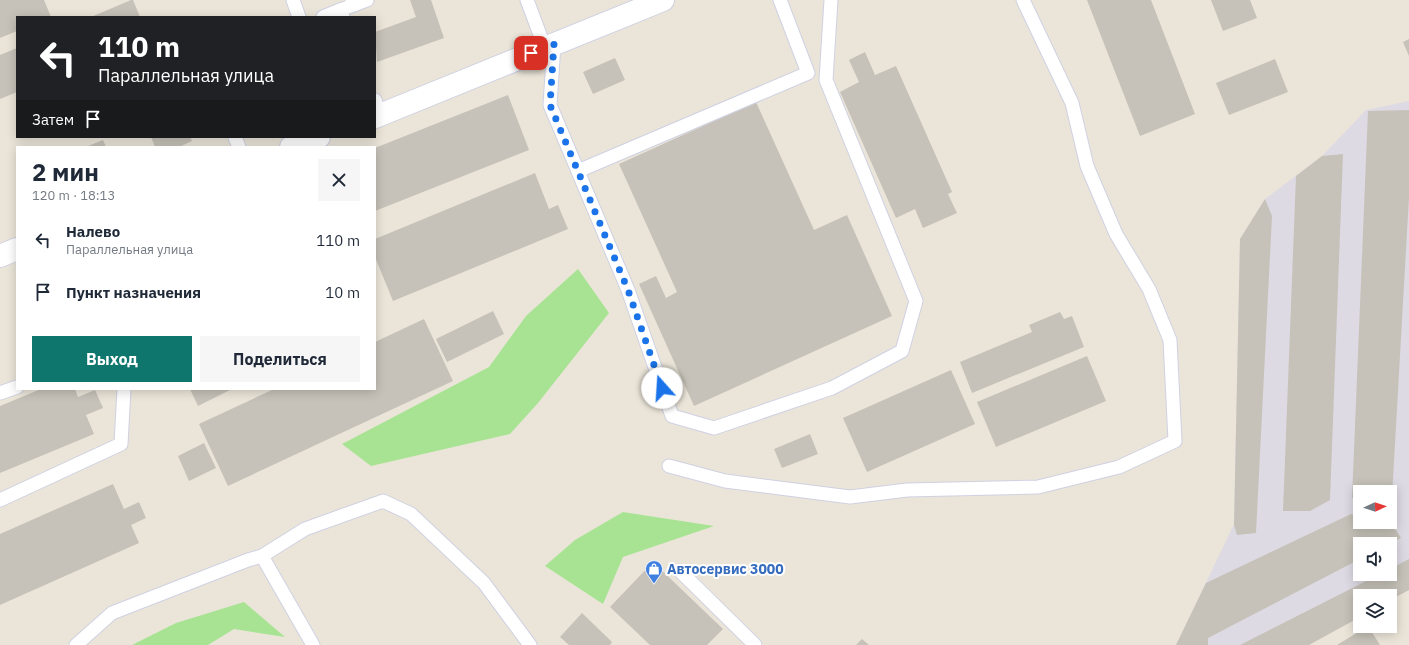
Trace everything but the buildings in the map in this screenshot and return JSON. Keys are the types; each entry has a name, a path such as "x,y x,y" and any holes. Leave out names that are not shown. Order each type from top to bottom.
{"street":[{"path":"377,111 550,46 663,0"},
{"path":"294,146 316,138"},
{"path":"0,256 16,249"}],"lane":[{"path":"293,0 299,16"},
{"path":"329,16 341,14 353,3 367,0"},
{"path":"527,0 550,46 550,105 628,290 672,416 714,428 832,388 902,351 916,301 826,80 831,0"},
{"path":"578,171 808,73 780,0"},
{"path":"669,466 725,481 850,497 907,490 1038,487 1119,467 1175,441 1170,340 1149,289 1113,228 1087,166 1072,103 1023,0"},
{"path":"0,393 16,387"},
{"path":"0,500 121,444 124,390"},
{"path":"76,645 112,613 248,560 262,556 305,529 383,501 411,514 484,583 530,645"},
{"path":"262,556 313,645"},
{"path":"680,571 755,645"}],"shaded area":[{"path":"1409,101 1409,590 1397,596 1397,589 1353,589 1353,603 1309,645 1176,645 1234,524 1240,239 1265,199 1322,156 1366,110"}],"green space":[{"path":"578,269 609,313 538,403 510,434 371,466 342,444 489,367 526,316"},
{"path":"623,512 714,526 623,557 603,604 545,566 575,540"},
{"path":"244,602 285,637 234,629 208,645 132,645 176,623"}],"place":[{"name":"Автосервис 3000","path":"654,584"}],"route":[{"path":"531,53 554,44 550,105 628,290 662,388"}]}
